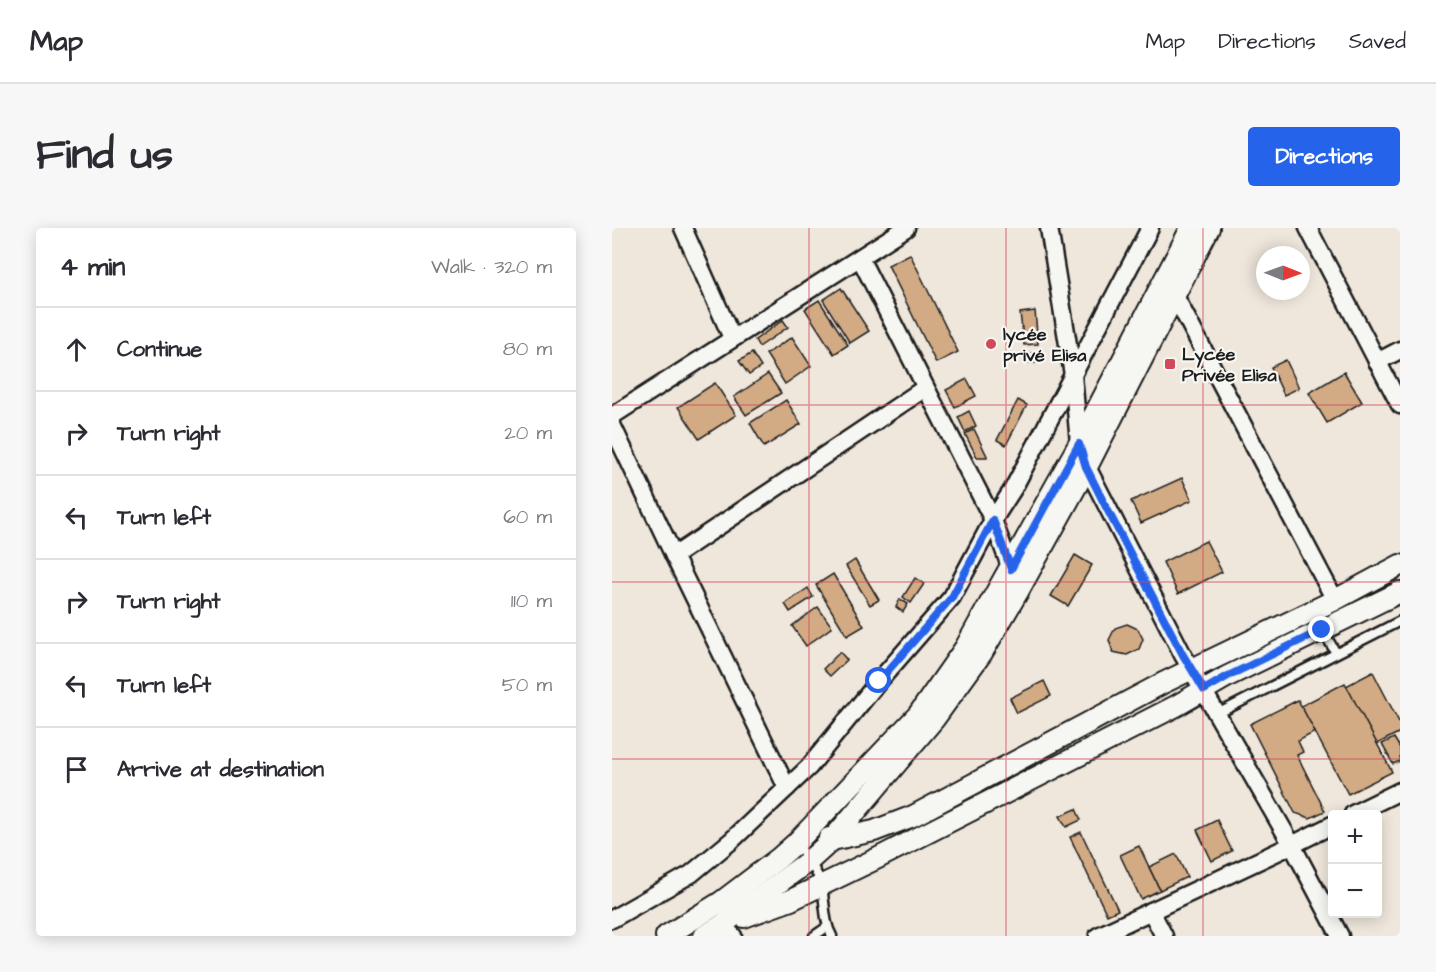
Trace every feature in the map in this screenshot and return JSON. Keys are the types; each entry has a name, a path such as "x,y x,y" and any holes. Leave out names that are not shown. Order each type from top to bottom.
{"street":[{"path":"683,228 732,338"},
{"path":"612,416 906,228"},
{"path":"1049,228 1073,375 1079,444 1086,467 1178,644 1292,845 1340,936"},
{"path":"612,919 691,874 731,841 787,788 809,767 952,597 993,520 1013,489 1150,228"},
{"path":"666,936 721,903 779,858 813,826 918,715 966,648 1011,569 1191,228"},
{"path":"727,931 832,840 935,718 982,653 1086,467 1209,228"},
{"path":"1308,228 1400,405"},
{"path":"860,258 993,520 1011,569"},
{"path":"1175,296 1335,600"},
{"path":"1377,362 1400,350"},
{"path":"674,556 925,388"},
{"path":"612,425 787,788"},
{"path":"813,826 832,840 874,831 913,816 1163,683 1335,600 1400,565"},
{"path":"705,936 727,931 878,858 1176,706 1228,676 1400,592"},
{"path":"1361,810 1400,791"},
{"path":"1098,936 1328,827"},
{"path":"1150,911 1164,936"}],"lane":[{"path":"1217,714 1400,621"},
{"path":"1322,630 1336,653"},
{"path":"796,843 810,860 821,885 827,927 832,936"},
{"path":"814,936 827,927"}],"building":[{"path":"910,254 958,352 936,363 888,265"},
{"path":"841,288 869,331 850,343 823,300"},
{"path":"819,300 848,345 834,354 805,309"},
{"path":"1035,311 1038,344 1024,345 1020,313"},
{"path":"783,320 788,327 759,347 755,340"},
{"path":"792,337 811,366 785,384 766,354"},
{"path":"752,353 761,367 749,375 739,361"},
{"path":"1025,353 1037,354 1036,363 1024,362"},
{"path":"1286,360 1299,388 1284,395 1271,367"},
{"path":"1344,372 1362,402 1327,423 1309,393"},
{"path":"768,374 781,393 746,415 734,397"},
{"path":"967,379 976,396 955,407 946,390"},
{"path":"715,383 736,415 699,439 678,407"},
{"path":"786,400 801,424 764,447 750,423"},
{"path":"1018,400 1027,405 1006,445 997,440"},
{"path":"969,411 976,426 965,432 958,417"},
{"path":"974,429 987,457 977,457 965,434"},
{"path":"1182,478 1192,500 1141,523 1131,501"},
{"path":"1206,541 1222,572 1178,594 1163,562"},
{"path":"1075,555 1092,565 1068,606 1051,596"},
{"path":"855,560 879,600 870,605 846,566"},
{"path":"833,574 864,626 847,636 816,585"},
{"path":"915,578 924,584 911,603 903,597"},
{"path":"808,588 813,597 790,612 785,604"},
{"path":"900,599 908,604 903,612 896,607"},
{"path":"818,607 832,627 806,646 792,626"},
{"path":"1127,624 1138,629 1143,639 1139,649 1127,655 1113,652 1109,640 1115,628"},
{"path":"840,652 847,660 830,676 823,669"},
{"path":"1373,672 1400,724 1400,732 1377,744 1346,686"},
{"path":"1044,681 1051,696 1017,713 1010,698"},
{"path":"1345,683 1392,772 1348,794 1301,706"},
{"path":"1298,700 1315,732 1298,741 1303,752 1297,755 1325,811 1310,818 1295,813 1250,724"},
{"path":"1394,738 1400,748 1400,761 1393,764 1382,744"},
{"path":"1076,809 1081,820 1066,827 1060,816"},
{"path":"1217,820 1232,851 1212,861 1197,830"},
{"path":"1081,832 1118,910 1107,915 1070,837"},
{"path":"1139,846 1160,890 1141,899 1120,855"},
{"path":"1176,854 1187,877 1160,890 1149,867"}],"place":[{"name":"lycée privé Elisa","path":"991,344"},
{"name":"Lycée Privée Elisa","path":"1170,364"}],"route":[{"path":"879,681 952,597 993,520 1011,569 1079,444 1086,467 1106,507 1183,655 1204,690 1322,630"}]}
